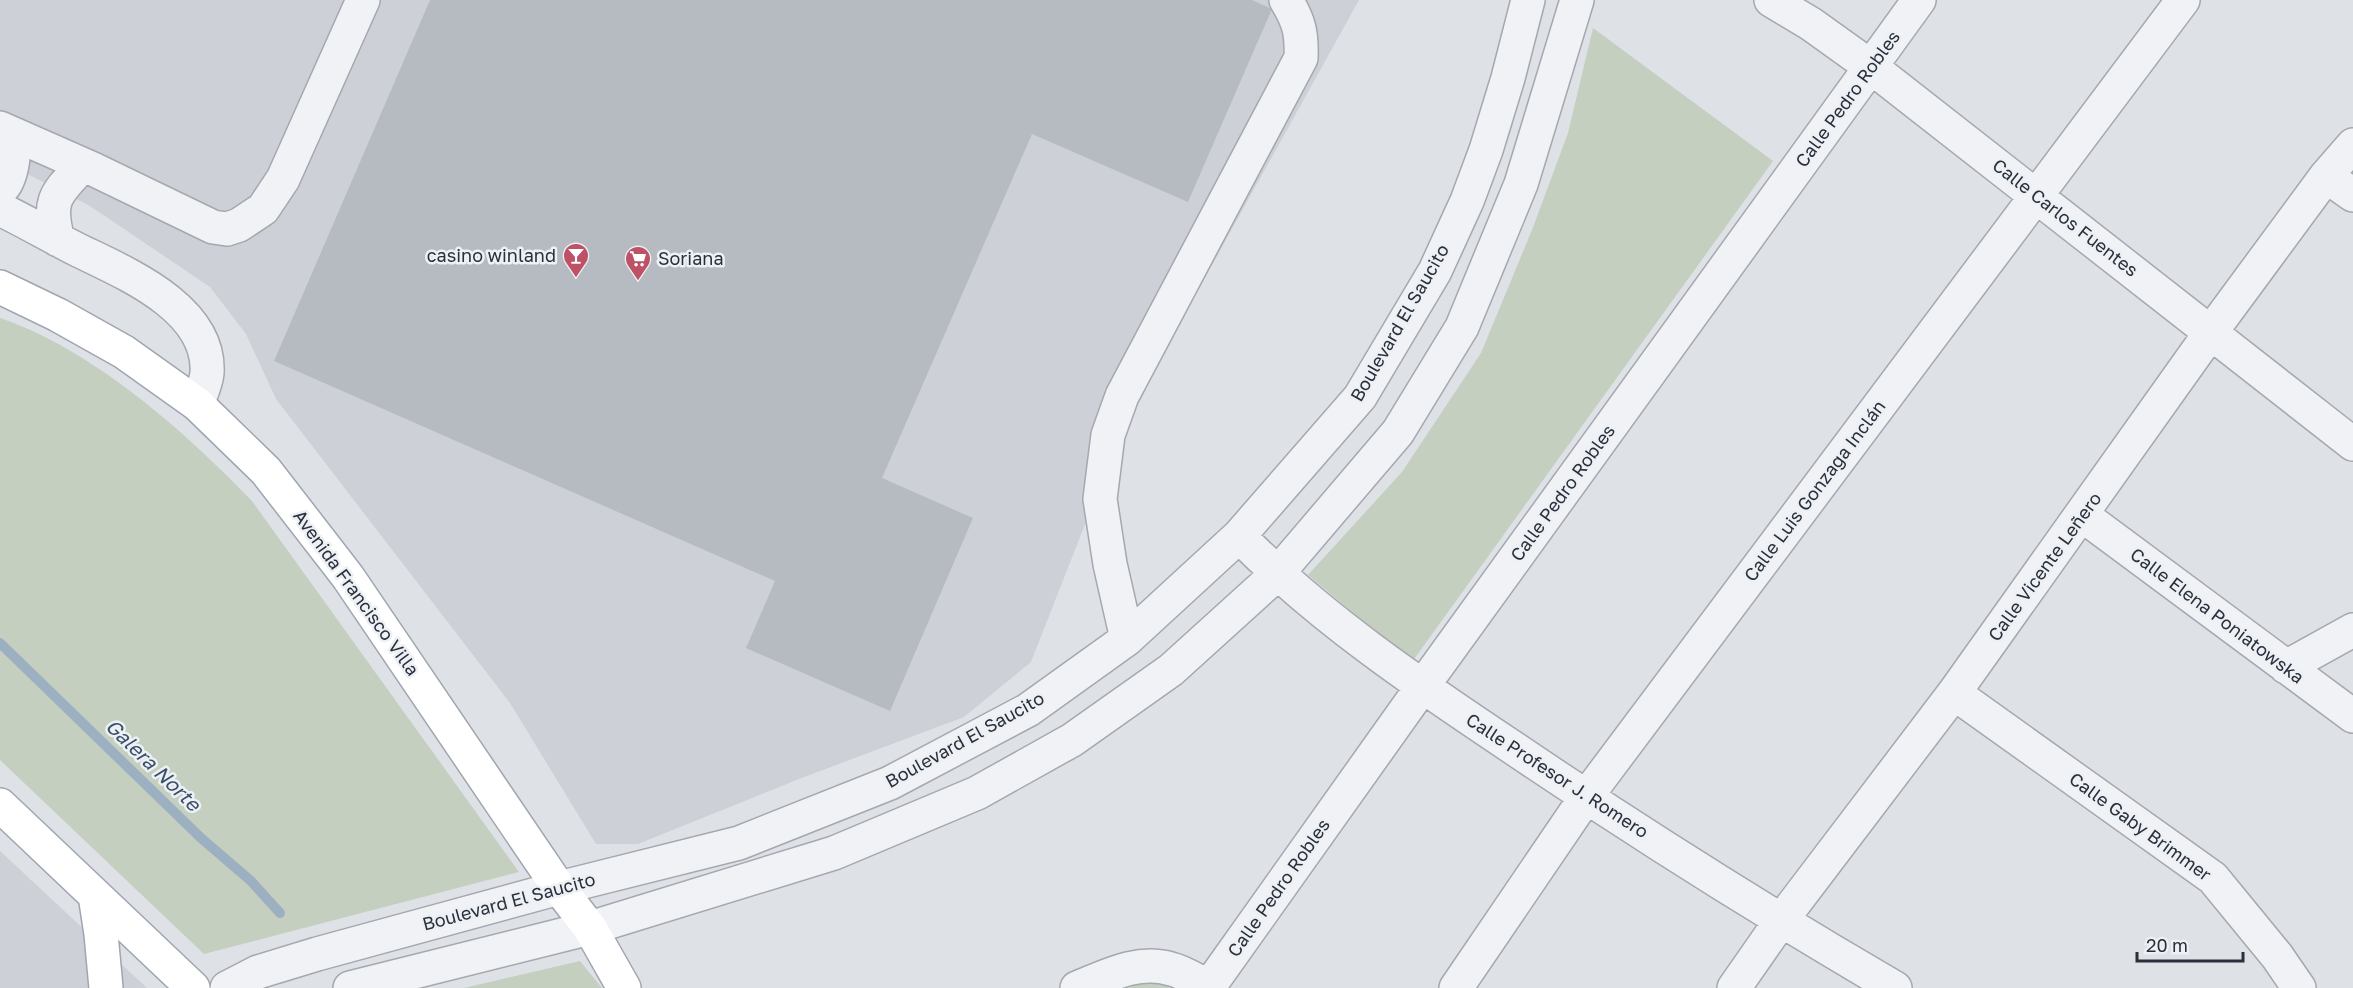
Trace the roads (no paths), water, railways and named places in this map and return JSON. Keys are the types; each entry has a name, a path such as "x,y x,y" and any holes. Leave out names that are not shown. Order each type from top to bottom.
{"main road":[{"name":"Avenida Francisco Villa","path":"0,287 58,315 124,352 197,404 266,471 348,577 559,888 590,928 624,988"},
{"path":"0,805 193,988"},
{"path":"94,895 101,934 106,988"}],"street":[{"path":"8,132 213,227 227,229 239,225 263,209 283,179 363,0"},
{"path":"1127,639 1110,564 1100,499 1108,435 1122,396 1301,58 1302,35 1295,14 1286,0"},
{"name":"Boulevard El Saucito","path":"227,988 258,972 317,954 559,888 739,843 890,783 1028,710 1127,639 1239,536 1360,397 1435,271 1467,201 1486,150 1508,78 1527,0"},
{"path":"350,988 590,928 834,853 977,793 1072,740 1171,670 1277,574 1398,432 1462,327 1521,184 1577,0"},
{"name":"Calle Carlos Fuentes","path":"1771,0 1811,24 1871,67 2353,444"},
{"name":"Calle Pedro Robles","path":"1209,987 1422,687 1919,0"},
{"name":"Calle Luis Gonzaga Inclán","path":"1456,988 1586,797 2183,0"},
{"path":"0,190 5,187 13,160 8,132"},
{"name":"Calle Vicente Leñero","path":"1734,988 1780,922 1954,693 2211,332 2326,176 2353,145"},
{"path":"58,240 52,218 57,194 83,165"},
{"path":"2326,176 2353,195"},
{"path":"0,209 139,281 176,307 198,336 204,349 207,374 197,404"},
{"name":"Calle Elena Poniatowska","path":"2082,515 2353,716"},
{"name":"Calle Profesor J. Romero","path":"1239,536 1277,574 1422,687 1586,797 1780,922 1895,988"},
{"path":"2286,667 2353,630"},
{"name":"Calle Gaby Brimmer","path":"1954,693 2213,878 2277,956 2299,988"},
{"path":"1077,988 1122,970 1152,965 1173,969 1209,987"}],"waterway":[{"name":"Galera Norte","path":"0,643 201,838 251,881 280,913"}],"place":[{"name":"casino winland","path":"576,279"},
{"name":"Soriana","path":"638,282"}]}
